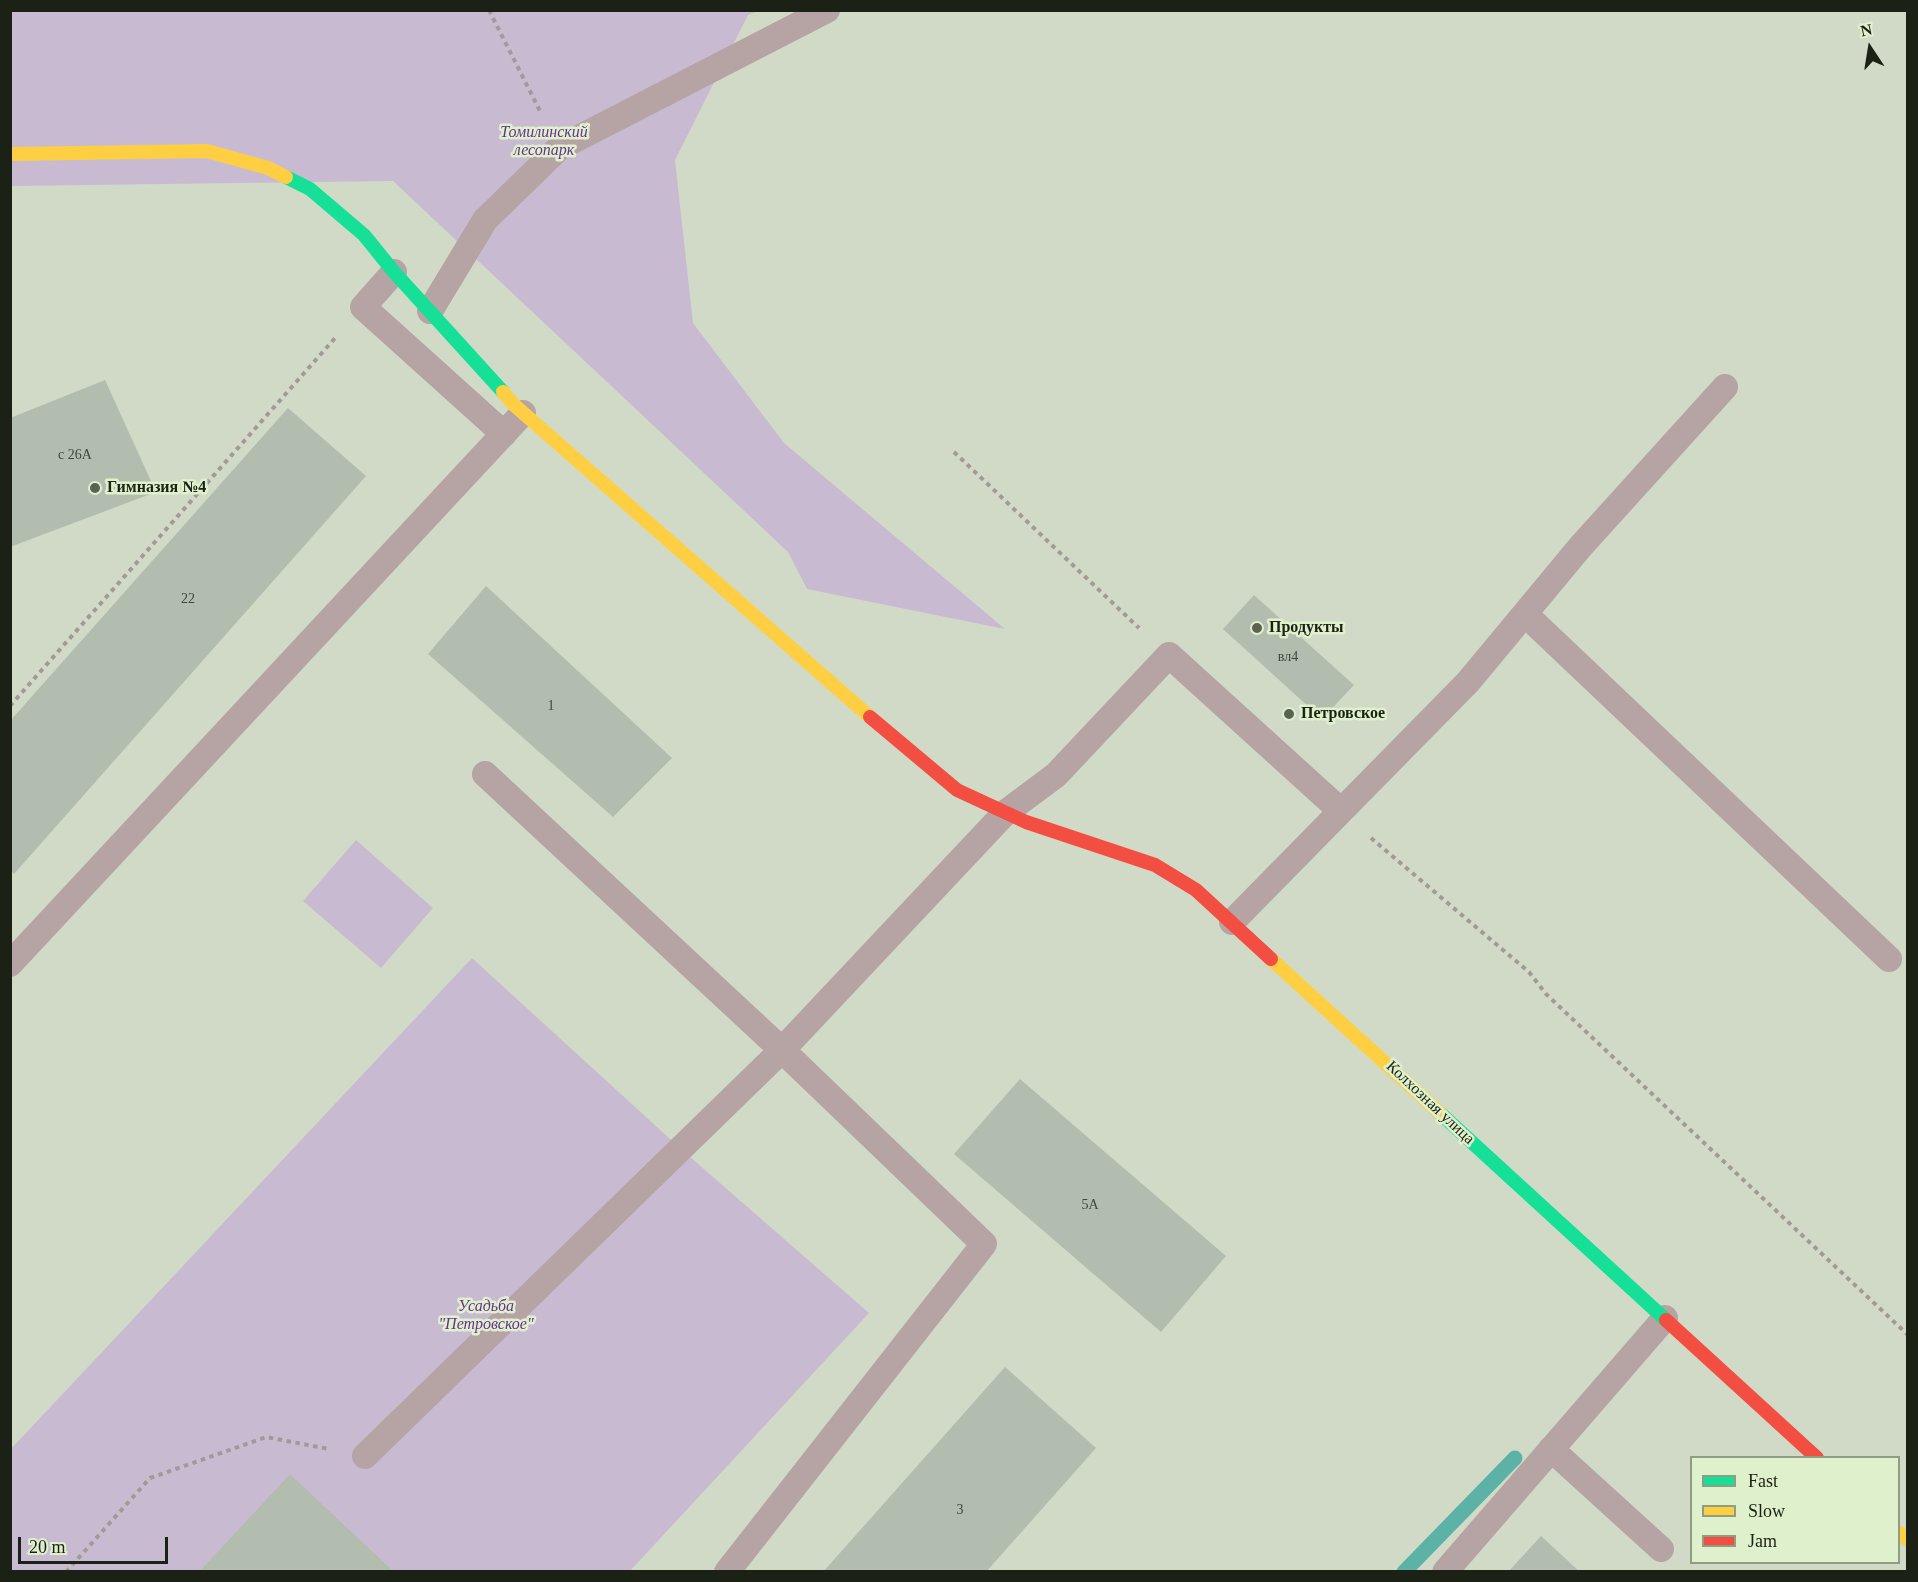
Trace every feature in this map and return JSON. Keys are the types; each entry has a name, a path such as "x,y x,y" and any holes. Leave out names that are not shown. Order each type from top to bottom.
{"street":[{"name":"Колхозная улица","path":"10,154 207,152 268,168 310,189 364,235 474,362 523,413 957,790 1026,822 1155,865 1196,890 1815,1456"}],"lane":[{"path":"430,311 485,220 559,148 828,10"},
{"path":"394,272 356,302 504,434"},
{"path":"1232,922 1468,682 1581,546 1725,387"},
{"path":"10,964 523,413"},
{"path":"1525,614 1889,959"},
{"path":"365,1456 782,1050 1005,813 1056,775 1169,655 1341,811"},
{"path":"485,774 782,1050 984,1244 727,1572"},
{"path":"1445,1572 1665,1318"},
{"path":"1551,1449 1661,1549"}],"path":[{"path":"489,10 559,148"},
{"path":"10,706 356,302"},
{"path":"954,452 1169,655"},
{"path":"1341,811 1529,972 1546,994 1908,1335"},
{"path":"66,1572 150,1478 266,1437 365,1456"}],"green space":[{"name":"Томилинский лесопарк","path":"10,11 758,11 748,15 675,160 693,323 784,443 1005,629 807,589 788,552 393,181 11,186"},
{"path":"356,840 433,908 381,968 303,901"},
{"name":"Усадьба \"Петровское\"","path":"472,958 681,1149 869,1313 630,1571 11,1571 10,1450"}],"building":[{"path":"105,380 156,492 10,547 10,418"},
{"path":"288,408 366,476 14,874 10,870 10,721"},
{"path":"486,586 672,758 613,817 428,654"},
{"path":"1254,595 1354,685 1322,719 1223,629"},
{"path":"1020,1079 1226,1256 1161,1332 954,1154"},
{"path":"1005,1367 1096,1448 986,1572 823,1572"},
{"path":"290,1474 394,1572 199,1572"},
{"path":"1541,1536 1580,1572 1508,1572"}],"waterway":[{"path":"1404,1572 1515,1458"}],"traffic: fast":[{"path":"286,177 310,189 364,235 394,272 503,392"},
{"path":"1441,1114 1666,1320"}],"traffic: slow":[{"path":"10,154 207,151 268,168 286,177"},
{"path":"503,392 513,404 870,717"},
{"path":"1271,959 1441,1114"},
{"path":"1900,1534 1908,1540"}],"traffic: jam":[{"path":"870,717 957,790 1026,822 1155,865 1196,890 1271,959"},
{"path":"1666,1320 1815,1456"}],"place":[{"name":"Гимназия №4","path":"95,488"},
{"name":"Продукты","path":"1257,628"},
{"name":"Петровское","path":"1289,714"}]}
